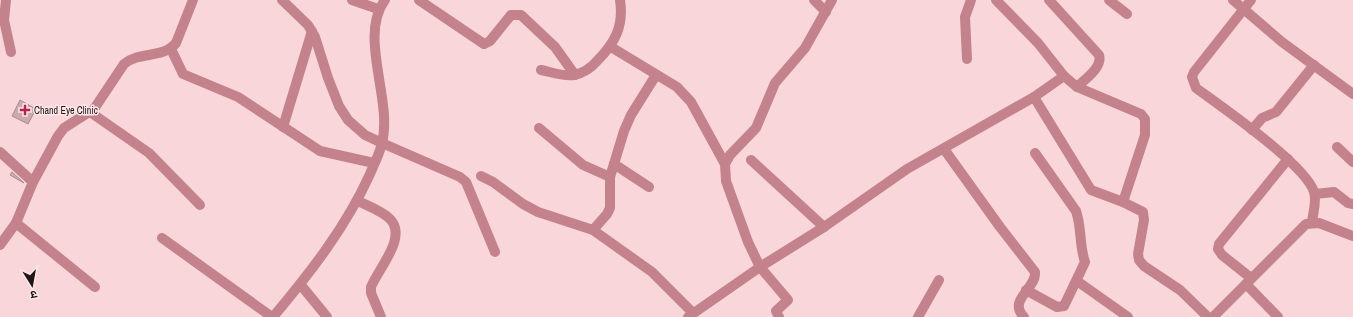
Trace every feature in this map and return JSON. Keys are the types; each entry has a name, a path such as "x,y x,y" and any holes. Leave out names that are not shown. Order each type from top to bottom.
{"street":[{"path":"6,0 4,20 11,52"},
{"path":"0,245 16,223 33,182 58,136 64,128 90,112 100,101 124,64 130,58 171,49 176,43 193,0"},
{"path":"282,0 312,31 328,78 343,114 357,129 382,144 460,177 466,182 495,252"},
{"path":"352,0 378,9"},
{"path":"162,238 272,317 300,284 358,201 382,144 384,125 374,33 378,9 385,0"},
{"path":"418,0 484,44 490,40 512,15 521,15 555,47 575,75"},
{"path":"541,70 569,76 584,72 591,67 611,47 620,23 620,0"},
{"path":"814,0 826,12"},
{"path":"725,164 730,155 756,128 775,82 799,57 832,0"},
{"path":"968,59 965,17 971,0"},
{"path":"996,0 1038,43 1064,76 1077,87 1141,114 1145,119 1145,135 1123,202"},
{"path":"1048,0 1067,18 1099,55 1100,59 1098,65 1077,87"},
{"path":"1109,0 1127,14"},
{"path":"1232,0 1282,42 1353,94"},
{"path":"1251,0 1194,72 1192,77 1196,88 1252,130 1304,174 1315,194 1312,222"},
{"path":"283,128 312,31"},
{"path":"611,47 677,87 691,102 725,164 726,181 748,242 760,267 788,300 776,311 779,317"},
{"path":"171,49 182,74 238,98 320,151 374,163"},
{"path":"1252,130 1262,118 1276,112 1314,65"},
{"path":"593,230 607,214 610,208 610,177 631,116 656,75"},
{"path":"481,176 493,182 523,204 538,212 593,230 652,272 691,315 760,267 824,227 907,169 1034,96 1064,76"},
{"path":"1034,96 1091,190 1140,209 1144,215 1138,254 1139,260 1144,266 1180,290 1208,317"},
{"path":"90,112 149,153 200,205"},
{"path":"539,128 583,165 610,177"},
{"path":"1337,147 1353,162"},
{"path":"944,149 1000,227 1035,272 1034,279 1026,290 1019,304 1020,313 1024,317"},
{"path":"0,152 33,182"},
{"path":"1026,290 1061,307 1066,304 1085,262 1081,252 1078,217 1035,153"},
{"path":"1278,317 1249,281 1222,255 1218,249 1220,244 1288,159"},
{"path":"751,160 824,227"},
{"path":"614,164 649,187"},
{"path":"1315,194 1334,192 1348,203 1353,204"},
{"path":"358,201 390,219 396,230 393,246 371,287 371,293 381,317"},
{"path":"1213,317 1300,229 1312,222 1353,236"},
{"path":"16,223 95,287"},
{"path":"918,317 939,280"},
{"path":"1077,281 1128,317"},
{"path":"300,284 327,317"}],"building":[{"path":"20,100 36,109 28,124 12,116"},
{"path":"12,172 24,183 10,175"}],"place":[{"name":"Chand Eye Clinic","path":"25,110"}]}
